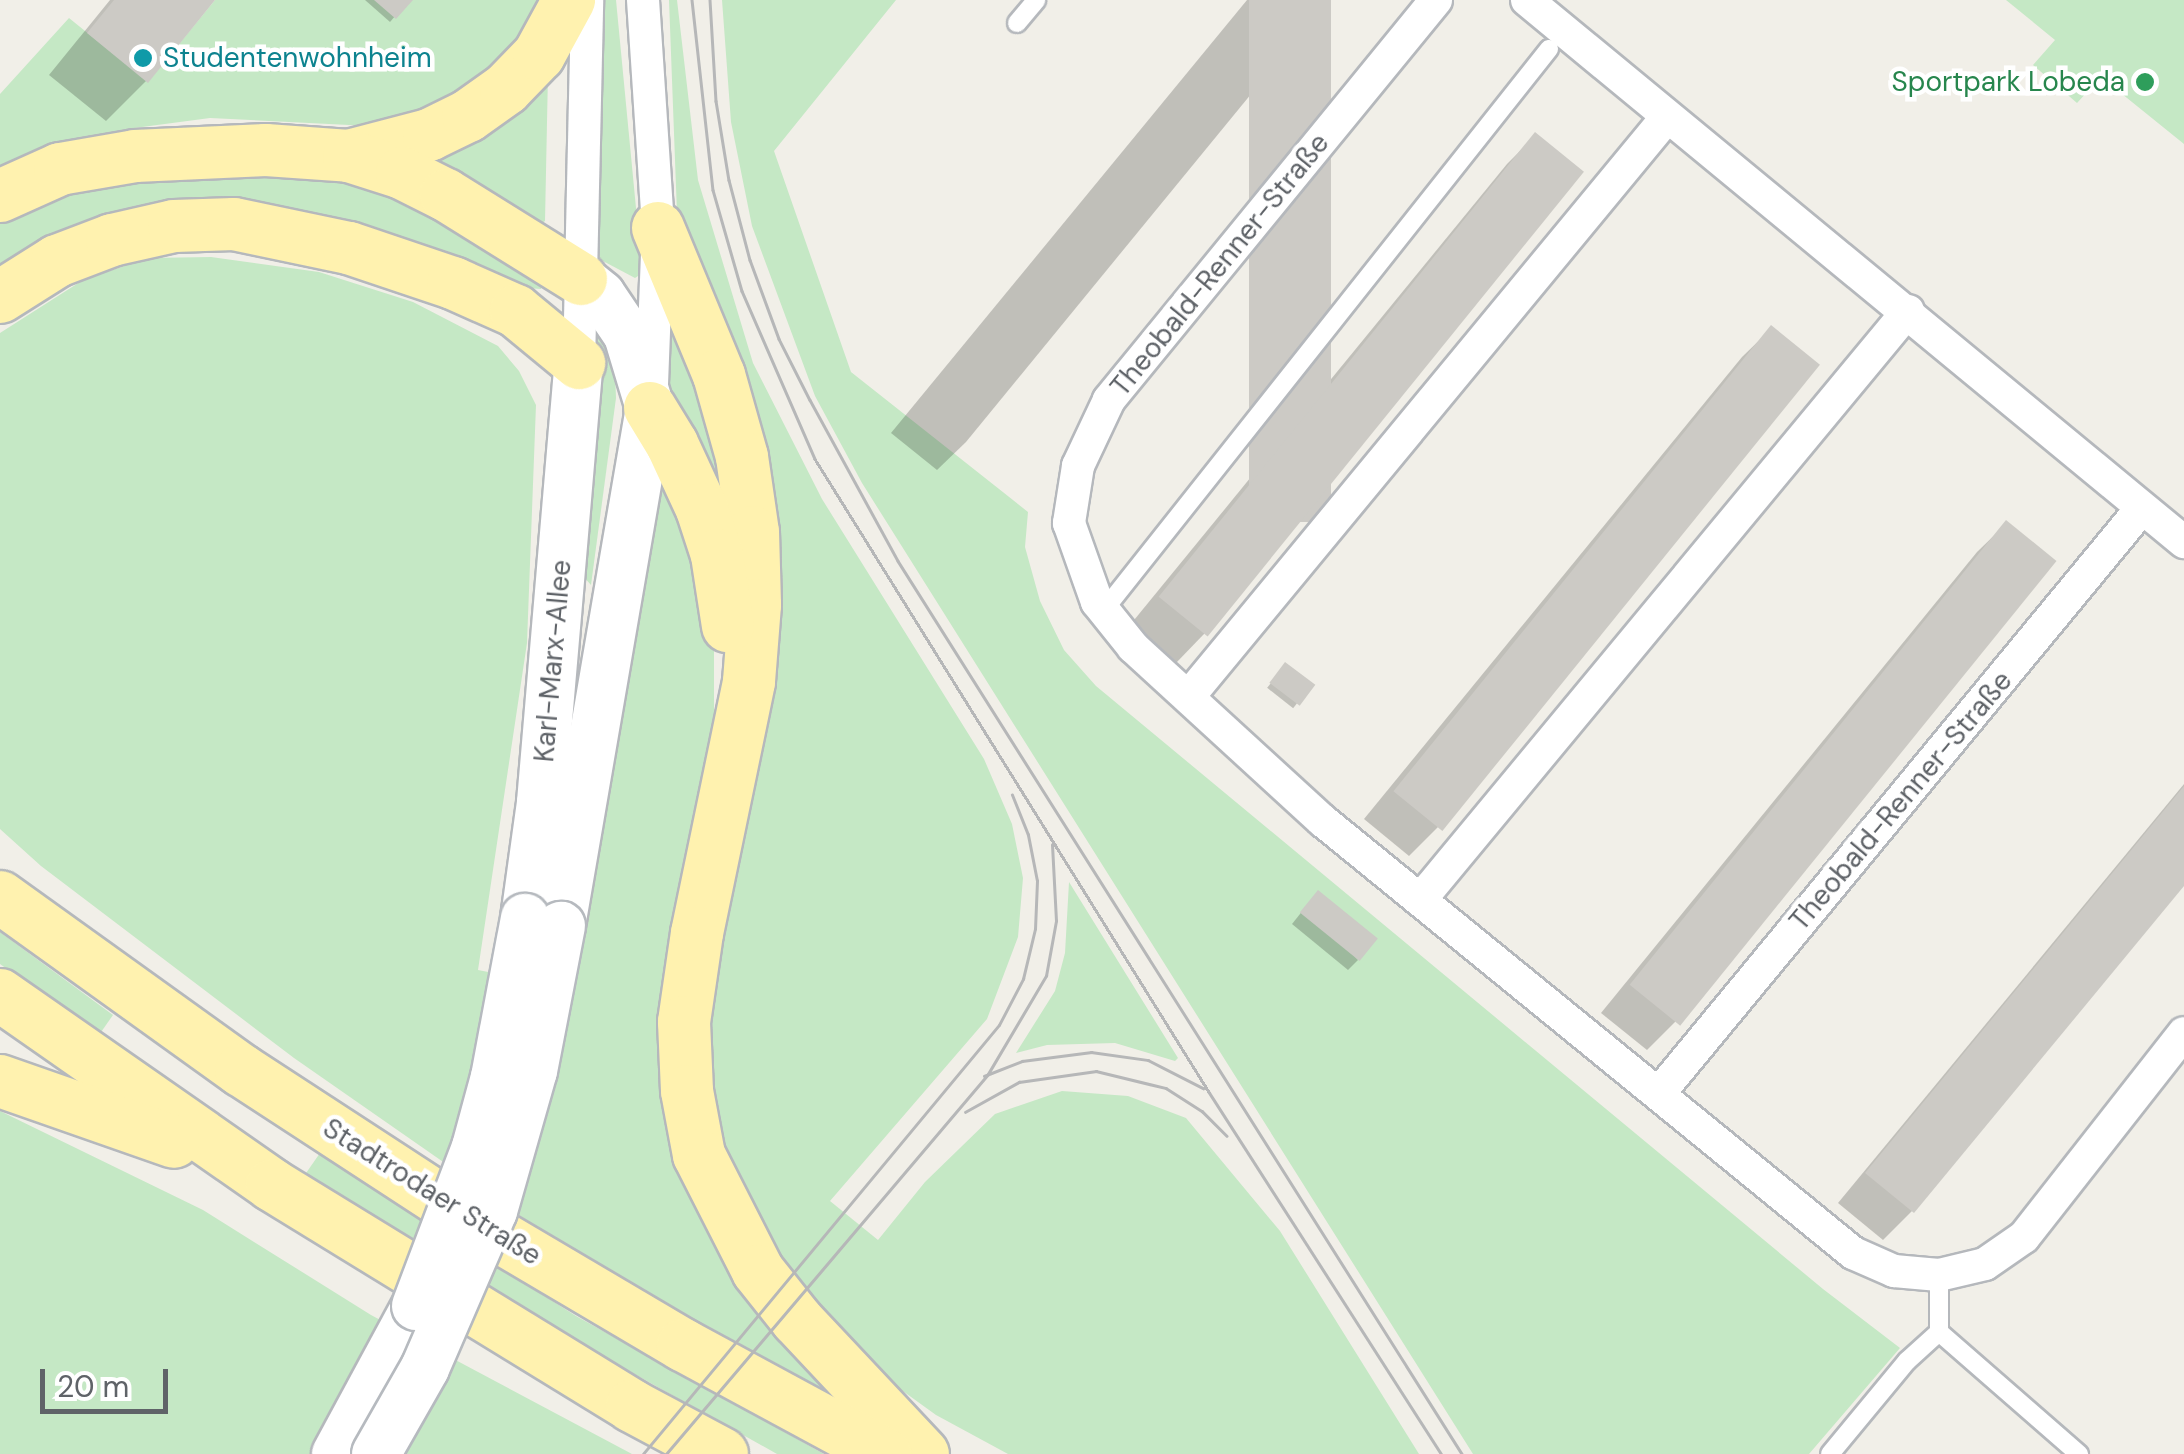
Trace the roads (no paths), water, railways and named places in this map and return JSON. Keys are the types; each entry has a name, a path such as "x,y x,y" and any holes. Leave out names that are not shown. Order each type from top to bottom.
{"main road":[{"path":"349,156 429,136 494,98 539,55 569,0"},
{"path":"0,196 60,169 135,156 266,150 349,156 402,174 446,195 582,279 601,296 628,336 650,408 687,472 717,554 730,650 730,768"},
{"path":"0,297 57,262 112,240 174,226 234,224 349,248 454,283 533,322 579,363"},
{"path":"658,228 719,375 742,457 753,532 756,605 749,682 684,1022 687,1091 699,1155 758,1272 796,1320 923,1454"},
{"name":"Karl-Marx-Allee","path":"336,1454 416,1306 476,1148 543,922 541,802 579,363"},
{"name":"Karl-Marx-Allee","path":"376,1454 425,1368 473,1266 515,1146 543,922 650,408"},
{"name":"Stadtrodaer Straße","path":"1,897 240,1070 468,1218 683,1344 886,1454"},
{"path":"0,995 272,1185 632,1406 722,1454"},
{"path":"0,1081 152,1132 272,1185"}],"street":[{"name":"Karl-Marx-Allee","path":"579,363 587,0"},
{"name":"Karl-Marx-Allee","path":"642,0 658,228 657,324 650,408"},
{"name":"Theobald-Renner-Straße","path":"1436,0 1109,400 1078,466 1068,523 1097,602 1134,647 1323,821 1660,1092 1852,1253 1894,1270 1938,1275 1986,1264 2024,1237 2184,1033"},
{"path":"1526,0 2184,542"},
{"path":"1189,696 1667,117"},
{"path":"1420,900 1908,311"},
{"name":"Theobald-Renner-Straße","path":"1660,1092 2142,508"}],"lane":[{"path":"1018,22 1036,0"},
{"path":"1104,610 1548,49"},
{"path":"1830,1454 1907,1360 1938,1332 1938,1275"},
{"path":"1938,1332 2079,1454"}],"tram line":[{"path":"692,0 713,190 742,291 815,459 1209,1092 1441,1454"},
{"path":"710,0 716,101 729,180 750,260 779,339 810,400 898,561 1462,1454"},
{"path":"643,1454 999,1025 1023,979 1035,929 1037,881 1028,835 1012,795"},
{"path":"666,1454 988,1074 1046,976 1056,921 1052,845"},
{"path":"984,1076 1022,1061 1091,1052 1148,1060 1203,1088"},
{"path":"965,1112 1019,1082 1096,1071 1166,1088 1202,1111 1227,1136"}],"place":[{"name":"Studentenwohnheim","path":"143,58"},
{"name":"Sportpark Lobeda","path":"2145,82"}]}
